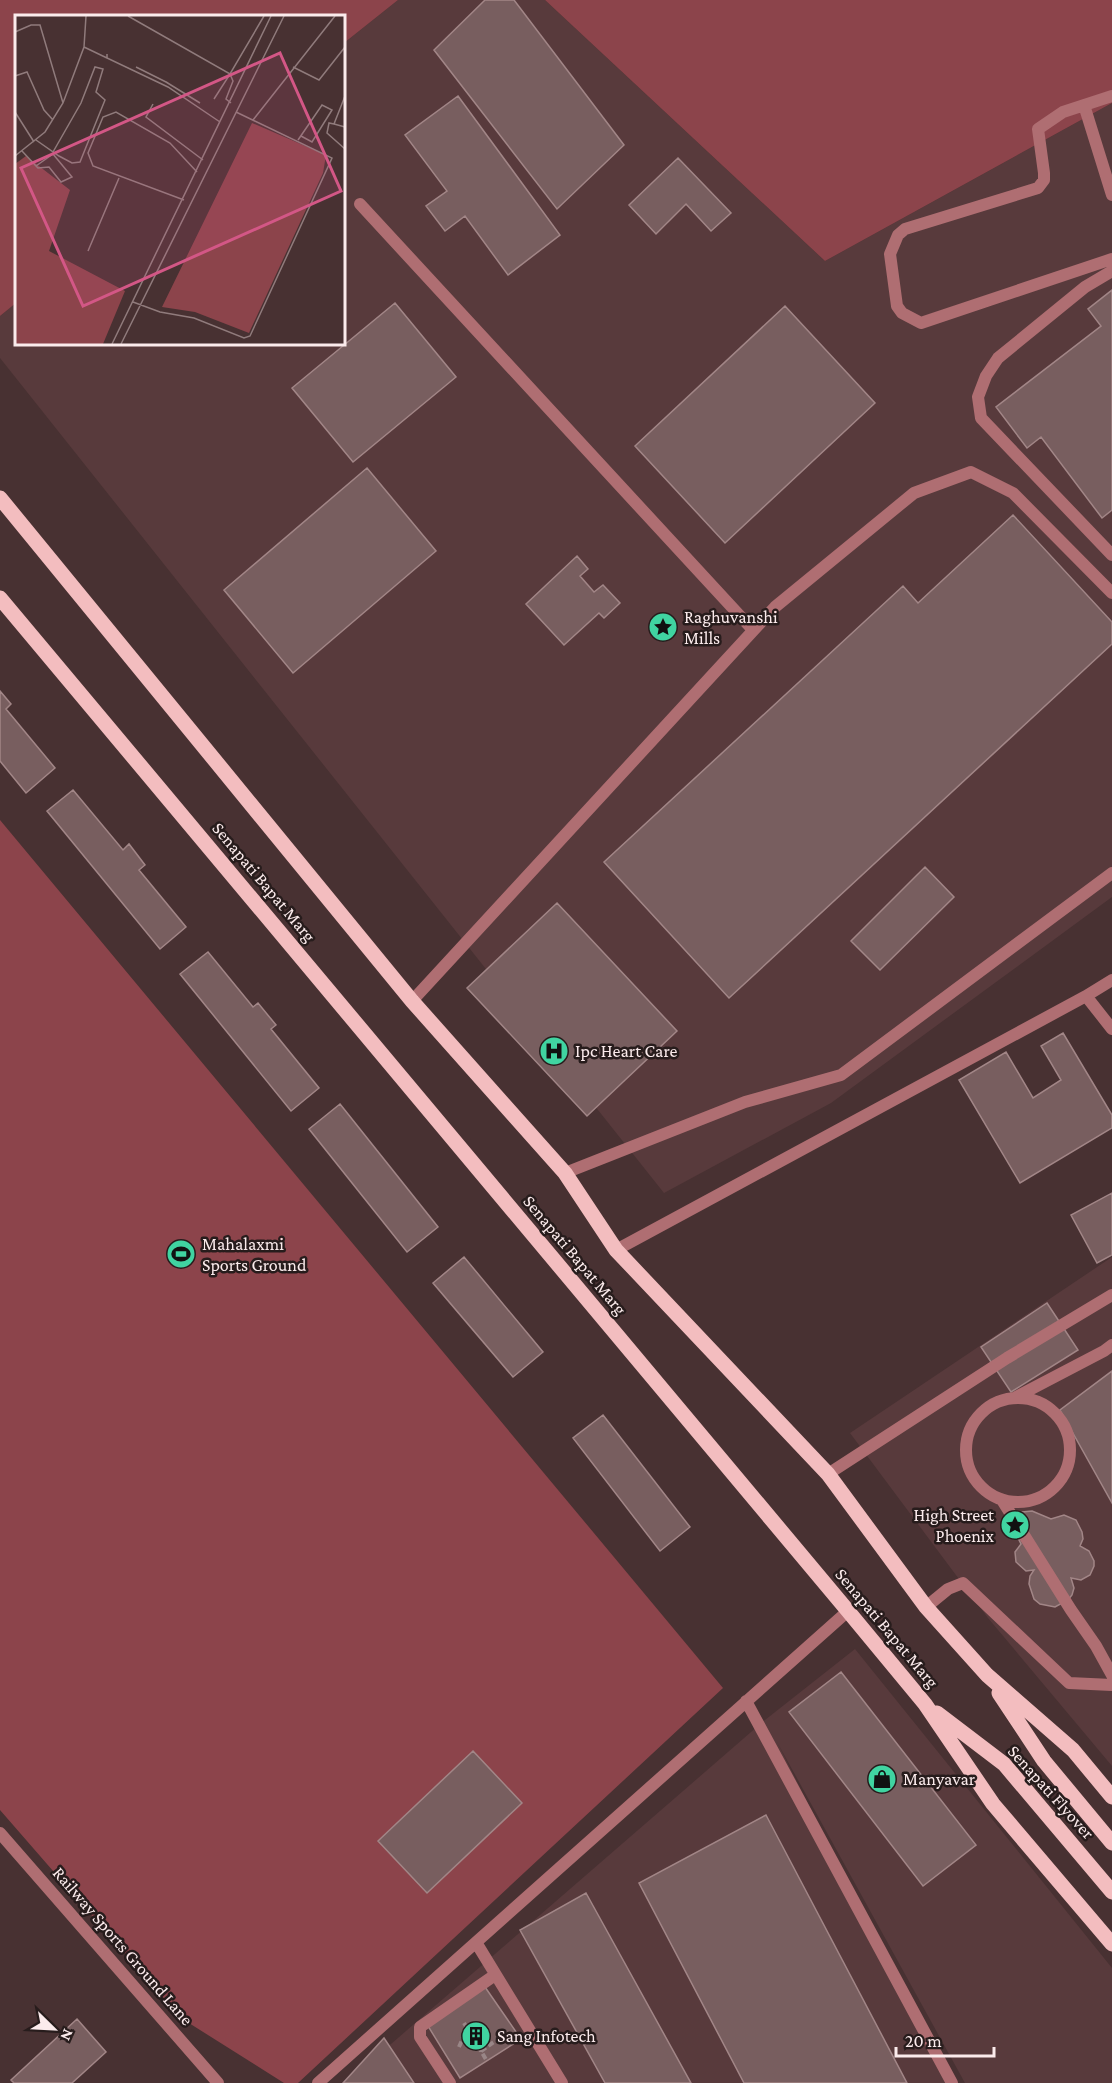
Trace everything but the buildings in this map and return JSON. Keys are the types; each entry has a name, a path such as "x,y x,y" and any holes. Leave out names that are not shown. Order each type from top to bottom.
{"main road":[{"name":"Senapati Bapat Marg","path":"0,498 412,1001 565,1173 616,1250 828,1474 926,1607 987,1675 1073,1750 1112,1797"},
{"name":"Senapati Bapat Marg","path":"0,598 925,1704 993,1804 1112,1944"},
{"name":"Senapati Flyover","path":"987,1675 1044,1761 1112,1842"},
{"name":"Senapati Flyover","path":"925,1704 1004,1764 1112,1892"}],"lane":[{"path":"1112,96 1063,112 1038,129 1044,173 1044,180 1038,188 905,229 898,235 890,254 897,306 902,313 921,323 1112,259"},
{"path":"1084,105 1112,195"},
{"path":"360,204 753,630"},
{"path":"1112,271 1085,287 998,358 986,376 978,397 981,418 1112,555"},
{"path":"412,1001 775,607 914,493 971,472 1013,493 1112,593"},
{"path":"565,1173 745,1102 841,1075 1112,873"},
{"path":"616,1250 1112,980"},
{"path":"1086,996 1112,1029"},
{"path":"828,1474 1007,1358 1112,1295"},
{"path":"1015,1397 1033,1399 1048,1407 1059,1418 1067,1432 1070,1449 1068,1465 1060,1480 1049,1492 1034,1500 1018,1502 1002,1500 985,1491 973,1478 966,1461 966,1443 971,1426 982,1411 997,1401 1015,1397 1112,1345"},
{"path":"1002,1500 1096,1646 1112,1675"},
{"path":"926,1607 948,1589 963,1584 1069,1683 1112,1685"},
{"path":"318,2083 477,1944 848,1611"},
{"path":"746,1701 952,2083"},
{"name":"Railway Sports Ground Lane","path":"0,1833 218,2083"},
{"path":"477,1944 562,2083"},
{"path":"450,2083 420,2037 420,2028 495,1975"}],"path":[{"path":"470,2019 464,2024 487,2061"},
{"path":"459,2047 465,2033 477,2024"},
{"path":"481,2051 514,2029"}],"shaded area":[{"path":"0,0 398,0 345,42 345,15 15,15 15,304 0,316"},
{"name":"Raghuvanshi Mills","path":"398,0 545,0 825,261 1112,103 1112,897 831,1103 664,1193 0,358 0,316 15,304 15,345 345,345 345,42"},
{"path":"545,0 1112,0 1112,103 825,261"},
{"name":"Mahalaxmi Sports Ground","path":"0,820 723,1688 298,2083 284,2083 181,2018 0,1810"},
{"name":"High Street Phoenix","path":"1112,1257 1112,1766 988,1618 850,1433"},
{"path":"855,1649 1112,1968 1112,2083 965,2083 777,1742 949,2083 346,2083 765,1720"}],"place":[{"name":"Raghuvanshi Mills","path":"663,627"},
{"name":"Ipc Heart Care","path":"554,1051"},
{"name":"Mahalaxmi Sports Ground","path":"181,1254"},
{"name":"High Street Phoenix","path":"1015,1525"},
{"name":"Manyavar","path":"882,1779"},
{"name":"Sang Infotech","path":"476,2036"}]}
